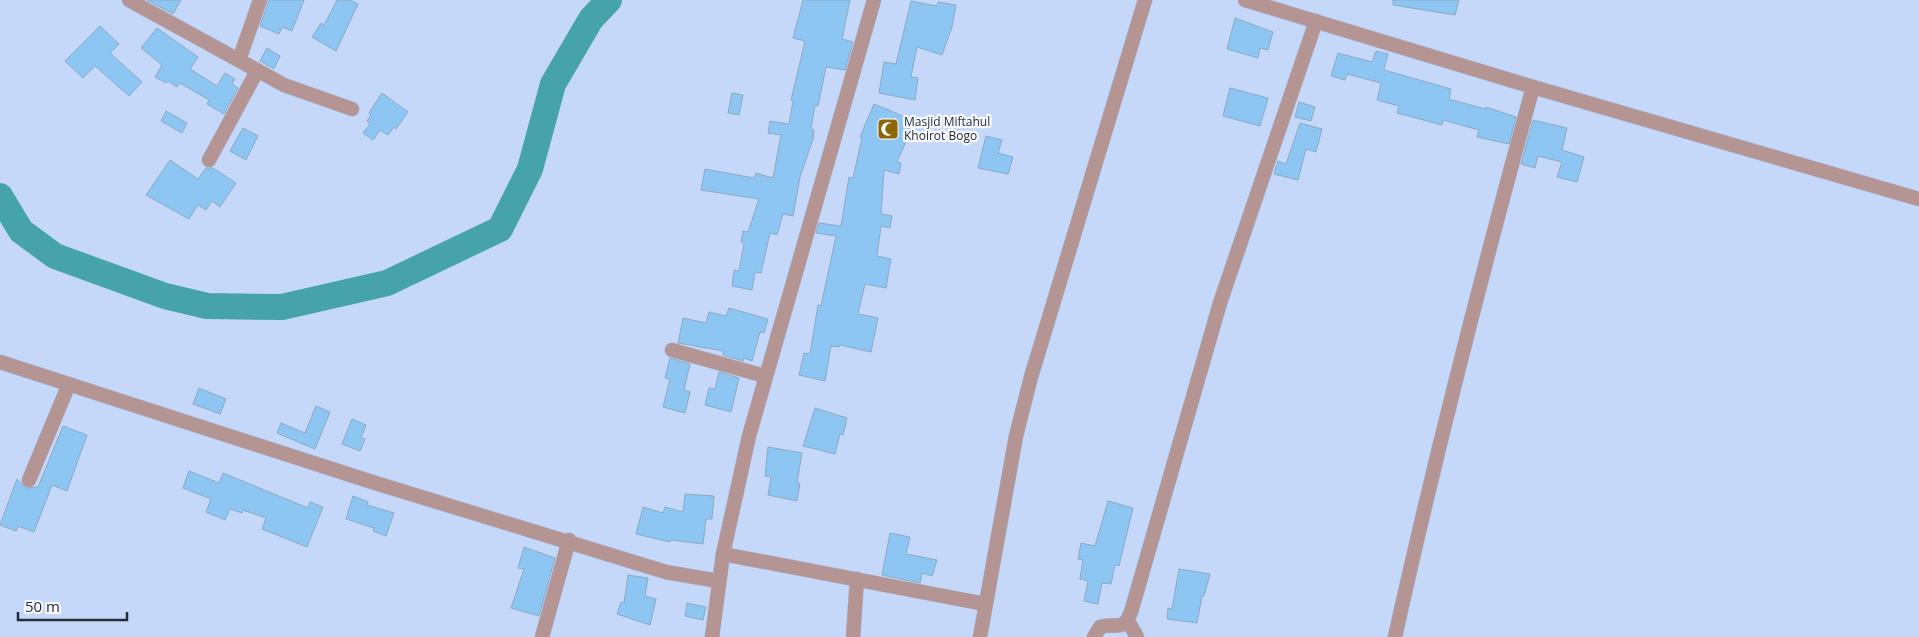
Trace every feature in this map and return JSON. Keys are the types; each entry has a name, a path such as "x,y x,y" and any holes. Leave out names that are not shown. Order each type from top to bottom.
{"street":[{"path":"129,0 257,71 300,92 352,109"},
{"path":"239,60 260,0"},
{"path":"712,637 723,554 765,376 874,0"},
{"path":"980,637 1016,436 1031,377 1145,0"},
{"path":"1245,0 1533,87 1919,199"},
{"path":"1094,637 1100,627 1120,626 1128,620 1158,525 1220,303 1316,21"},
{"path":"209,160 257,71"},
{"path":"1395,637 1434,464 1484,265 1533,87"},
{"path":"672,350 765,376"},
{"path":"0,362 372,482 569,540 666,572 718,581"},
{"path":"29,480 69,384"},
{"path":"542,637 569,540"},
{"path":"723,554 985,604"},
{"path":"853,637 857,579"},
{"path":"1128,620 1138,637"}],"building":[{"path":"147,0 181,0 173,14"},
{"path":"269,0 304,0 292,31 282,27 279,34 260,26"},
{"path":"337,0 350,0 358,4 336,51 312,37 321,23 324,25"},
{"path":"803,0 850,0 842,39 853,42 845,70 826,67 818,106 815,105 811,129 814,130 813,139 800,177 793,216 783,214 777,235 770,233 761,273 755,272 752,290 732,286 734,270 739,271 744,243 741,242 743,231 748,232 759,199 701,190 705,169 754,178 756,173 773,178 781,135 768,133 770,121 789,124 793,101 791,100 805,41 793,38"},
{"path":"1393,0 1459,0 1455,15 1393,5"},
{"path":"911,1 937,6 938,2 956,5 952,27 942,55 917,47 911,77 918,78 915,100 879,93 884,62 896,64"},
{"path":"1235,18 1273,32 1268,50 1260,48 1258,58 1227,49"},
{"path":"100,26 119,44 110,53 142,82 129,96 95,66 83,78 65,61"},
{"path":"157,28 198,57 190,69 217,86 225,73 235,79 232,84 238,88 224,114 207,104 209,100 180,83 177,87 168,81 166,83 155,77 162,65 141,48"},
{"path":"267,48 280,56 274,69 260,61"},
{"path":"1376,51 1388,54 1384,70 1451,89 1449,99 1485,109 1486,107 1516,117 1509,144 1477,137 1479,130 1443,120 1442,125 1397,113 1399,106 1377,100 1381,83 1347,74 1345,80 1331,76 1338,53 1372,62"},
{"path":"1230,88 1268,98 1260,126 1223,116"},
{"path":"382,93 408,112 396,129 394,127 388,135 380,130 373,140 363,133 370,124 367,121 371,115 369,113"},
{"path":"732,93 743,95 739,115 728,113"},
{"path":"1299,102 1315,107 1311,121 1295,117"},
{"path":"874,104 915,121 897,162 901,163 899,174 884,170 881,214 892,216 890,228 881,226 877,256 891,259 886,288 865,284 858,314 878,318 871,352 840,345 839,347 831,346 825,381 799,375 804,353 810,354 818,305 821,306 836,236 816,233 819,223 841,226 849,177 853,178 862,138 860,137"},
{"path":"166,111 187,123 182,133 161,121"},
{"path":"1533,120 1567,128 1562,150 1584,157 1577,182 1557,177 1562,162 1538,156 1535,168 1521,164"},
{"path":"1300,123 1322,129 1316,152 1306,149 1298,180 1274,174 1278,161 1286,164"},
{"path":"243,128 258,136 246,160 230,151"},
{"path":"986,136 1002,140 998,153 1013,157 1008,174 978,168"},
{"path":"170,160 198,179 206,168 213,168 236,183 220,207 212,201 206,210 198,205 189,219 146,195"},
{"path":"729,308 768,319 764,333 760,332 752,361 744,358 743,361 723,355 723,351 678,343 683,318 706,323 709,312 726,316"},
{"path":"670,358 690,364 684,390 690,392 685,413 663,407 670,379 665,378"},
{"path":"719,372 739,378 731,412 705,405 709,388 715,389"},
{"path":"199,388 226,399 220,414 193,404"},
{"path":"316,406 330,412 315,449 277,433 281,423 305,433"},
{"path":"815,408 847,418 843,435 840,434 835,454 803,446"},
{"path":"352,419 366,425 361,438 365,439 360,451 342,444"},
{"path":"63,426 87,435 67,491 52,485 34,532 18,526 16,531 0,525 17,479 26,488 38,487"},
{"path":"768,447 802,453 797,483 800,483 797,501 768,495 771,477 765,476"},
{"path":"189,471 219,483 223,473 308,508 310,502 323,507 307,547 262,529 266,518 243,510 242,513 230,509 225,520 206,512 211,499 183,488"},
{"path":"685,494 714,496 712,519 706,519 703,544 671,540 670,542 636,534 643,507 663,513 665,507 683,512"},
{"path":"353,496 368,502 367,505 394,513 386,536 373,531 374,528 346,519"},
{"path":"1108,501 1133,508 1119,566 1115,565 1111,584 1102,583 1098,604 1084,601 1088,581 1080,579 1083,560 1078,559 1081,543 1095,546"},
{"path":"890,533 910,537 906,554 937,560 932,576 922,573 920,583 882,575"},
{"path":"524,547 555,558 539,616 511,608 524,569 518,568"},
{"path":"1179,569 1210,574 1204,596 1202,596 1197,623 1167,619 1168,608 1172,609"},
{"path":"628,575 648,578 645,596 656,599 650,625 617,614 621,602 624,603"},
{"path":"687,603 706,607 703,620 685,616"}],"waterway":[{"path":"0,196 21,231 55,256 165,296 207,306 282,307 387,283 500,229 530,169 553,84 591,19 609,0"}],"place":[{"name":"Masjid Miftahul Khoirot Bogo","path":"888,129"}]}
